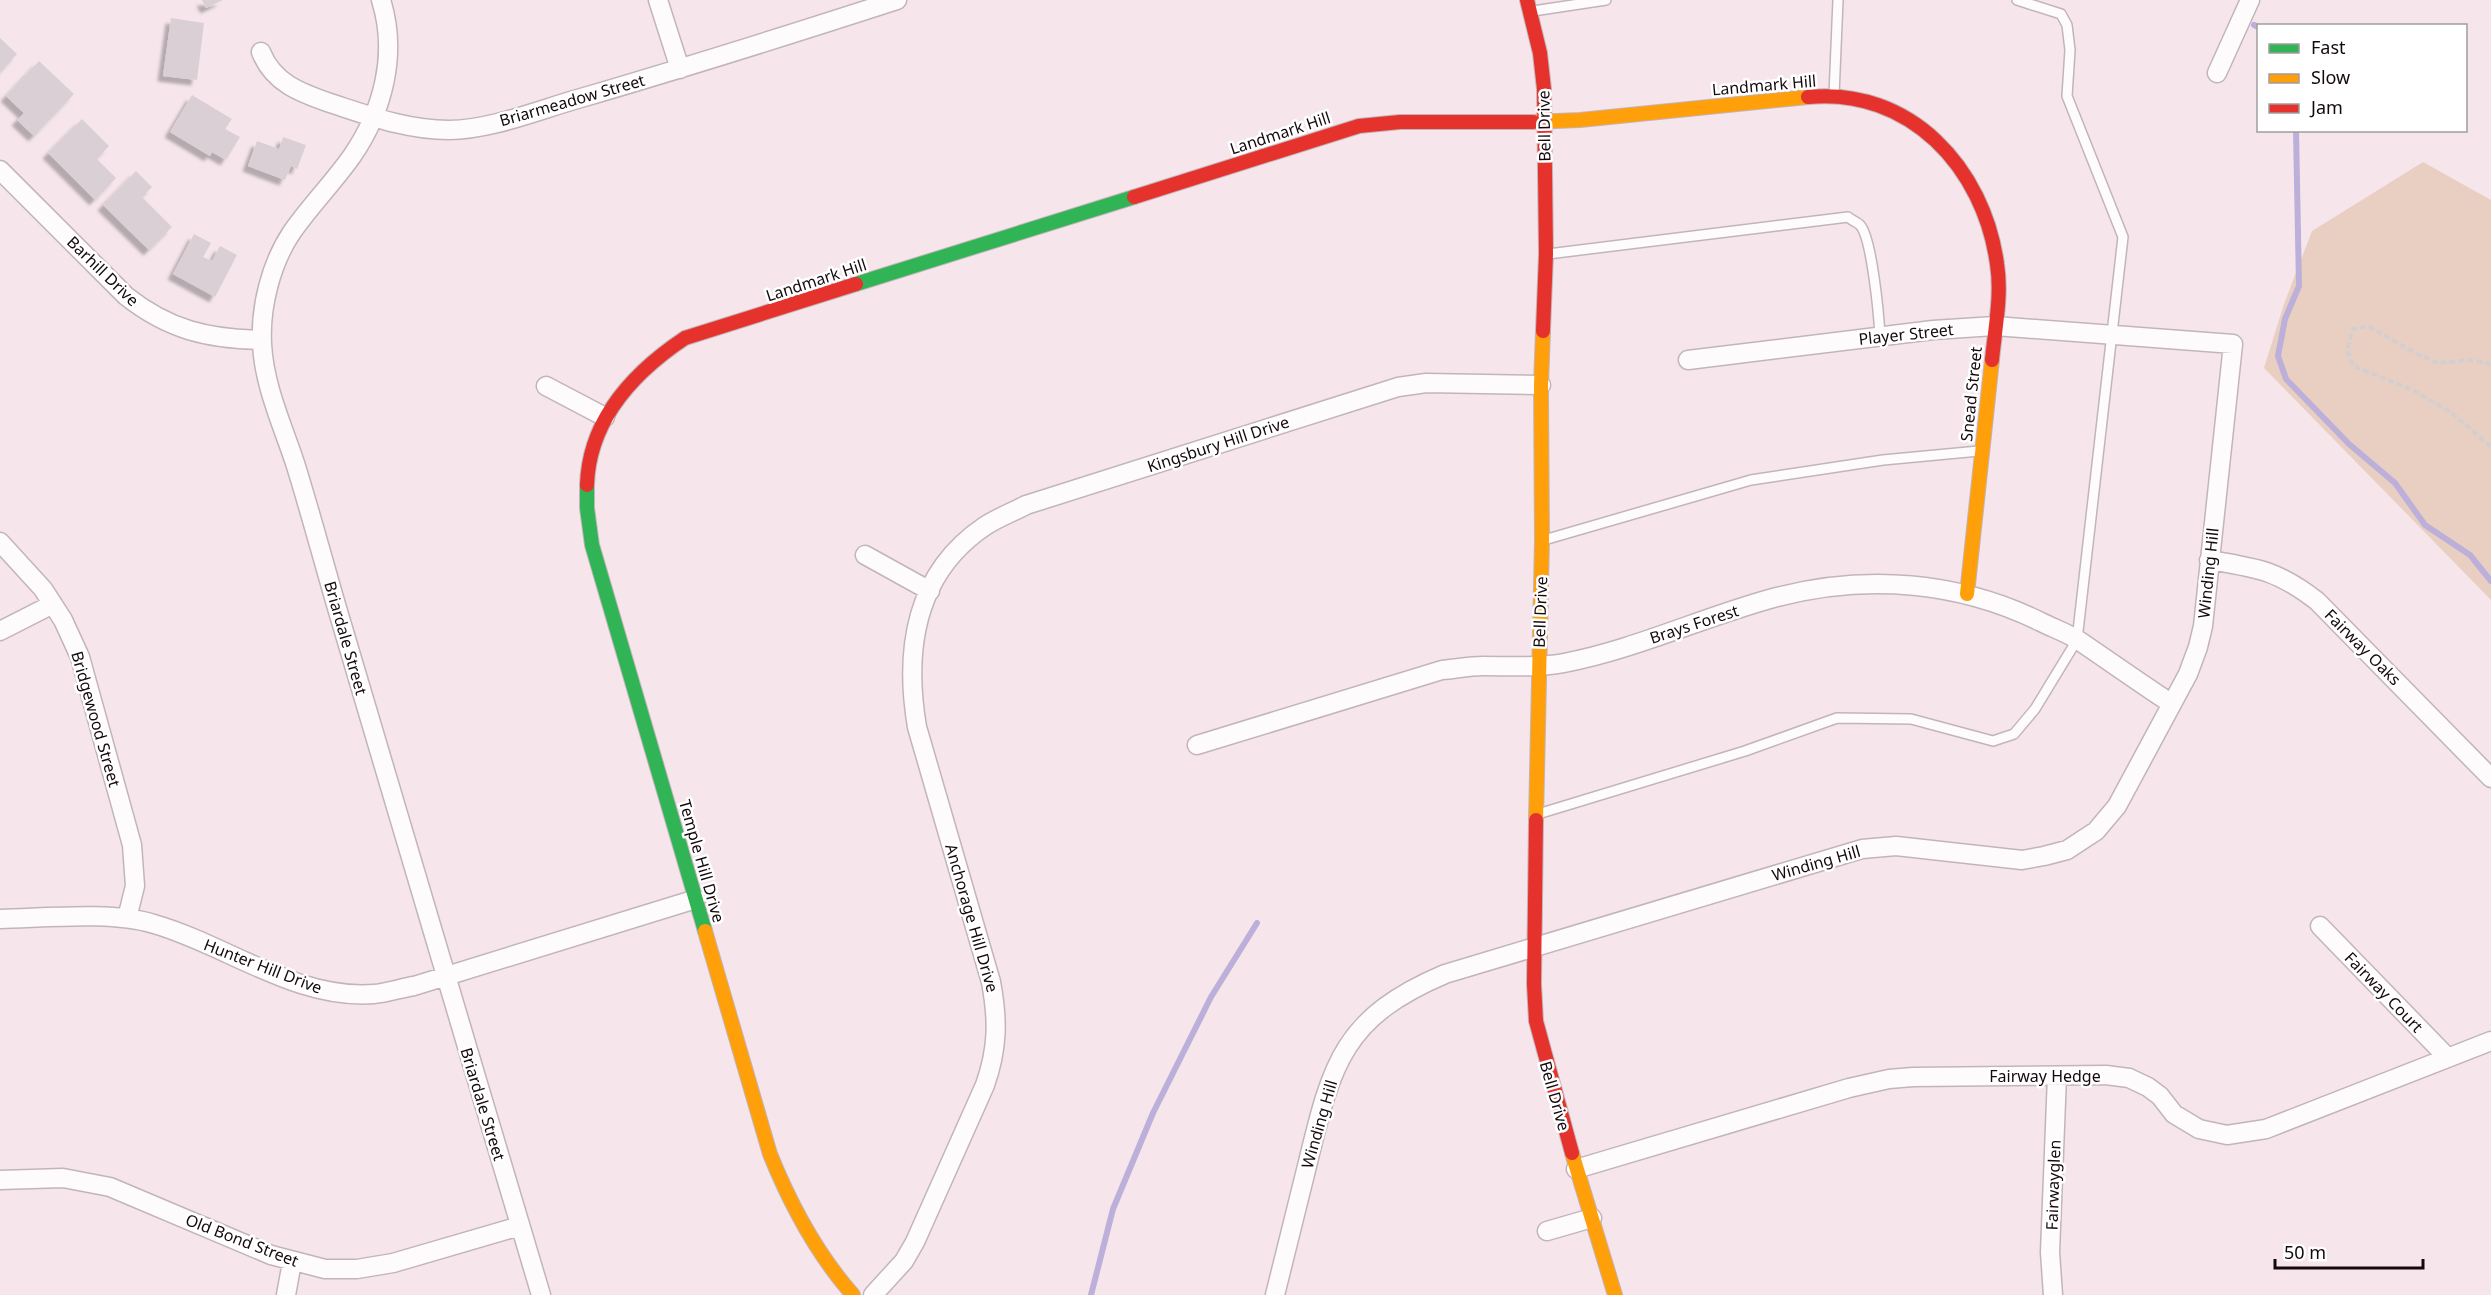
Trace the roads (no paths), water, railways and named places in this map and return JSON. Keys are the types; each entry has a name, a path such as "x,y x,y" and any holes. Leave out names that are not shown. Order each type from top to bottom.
{"street":[{"name":"Briardale Street","path":"381,0 389,47 385,84 374,118 351,157 291,234 281,251 268,290 261,340 265,375 296,466 444,976 541,1295"},
{"path":"658,0 680,69"},
{"name":"Briarmeadow Street","path":"261,52 266,65 277,77 298,92 374,118 413,128 452,130 490,124 680,69 897,0"},
{"path":"2217,73 2250,0"},
{"name":"Bell Drive","path":"1529,6 1540,53 1544,89 1546,254 1541,385 1542,540 1536,814 1536,1021 1544,1058 1576,1169 1615,1295"},
{"name":"Landmark Hill","path":"605,417 621,391 638,372 668,348 685,338 1359,126 1400,122 1544,122 1817,96 1834,97 1873,104 1907,118 1923,128 1938,140 1962,167 1979,201"},
{"name":"Barhill Drive","path":"0,170 126,297 141,308 157,318 192,333 230,339 261,340"},
{"name":"Snead Street","path":"1967,594 1998,304 1998,264 1989,223 1979,201"},
{"name":"Player Street","path":"1688,360 1933,330 1995,326 2233,344"},
{"name":"Winding Hill","path":"1275,1295 1322,1102 1334,1070 1353,1038 1379,1010 1410,989 1445,974 1862,849 1896,846 2022,860 2067,850 2096,831 2117,806 2188,674 2198,647 2203,626 2233,344"},
{"name":"Kingsbury Hill Drive","path":"930,591 944,567 970,537 986,525 1026,506 1398,387 1426,383 1541,385"},
{"path":"546,386 605,417"},
{"name":"Temple Hill Drive","path":"605,417 595,441 589,468 586,507 592,545 770,1154 787,1197 813,1245 853,1295"},
{"name":"Bridgewood Street","path":"0,542 22,564 53,604 80,657 132,845 135,886 127,918"},
{"path":"864,555 930,591"},
{"name":"Fairway Oaks","path":"2209,560 2273,572 2294,583 2317,601 2491,778"},
{"name":"Brays Forest","path":"1197,745 1442,670 1563,663 1593,656 1777,597 1834,586 1872,583 1913,584 1967,594 2022,612 2077,640 2172,704"},
{"name":"Anchorage Hill Drive","path":"873,1295 904,1261 915,1242 971,1117 994,1059 997,1016 992,982 916,727 912,699 910,669 917,621 930,591"},
{"path":"0,631 53,604"},
{"name":"Hunter Hill Drive","path":"0,919 127,918 154,924 300,983 334,993 375,994 444,976 696,899"},
{"name":"Fairway Court","path":"2320,926 2448,1058"},
{"name":"Fairway Hedge","path":"1576,1169 1849,1088 1889,1079 2106,1075 2129,1078 2148,1087 2160,1096 2174,1114 2199,1129 2228,1135 2266,1129 2491,1041"},
{"name":"Fairwayglen","path":"2053,1295 2050,1252 2057,1076"},
{"name":"Old Bond Street","path":"0,1180 63,1178 110,1187 292,1262 325,1269 357,1269 393,1263 520,1226"},
{"path":"1547,1232 1592,1218"},
{"path":"286,1295 292,1262"}],"lane":[{"path":"1529,6 1606,0"},
{"path":"1834,97 1838,0"},
{"path":"1536,814 1745,751 1837,718 1911,719 1993,741 2014,734 2035,709 2077,640 2123,237 2067,96 2070,50 2067,25 2061,14 2017,0"},
{"path":"1546,254 1848,217 1861,226 1866,243 1876,287 1880,337"},
{"path":"1542,540 1751,480 1883,460 1981,450"}],"waterway":[{"path":"2296,132 2299,286 2285,319 2278,356 2286,379 2349,444 2395,483 2425,525 2470,555 2491,581"},
{"path":"1091,1295 1113,1209 1153,1113 1211,997 1257,923"}]}
